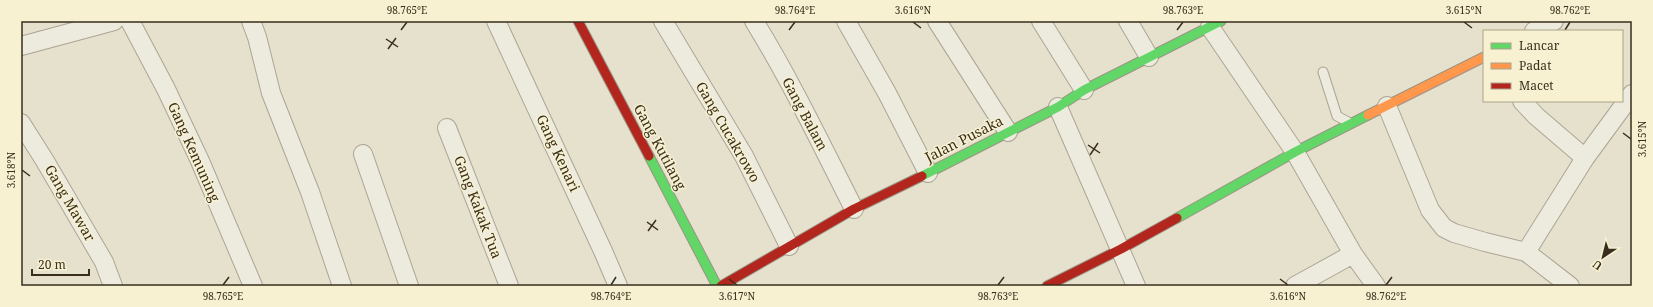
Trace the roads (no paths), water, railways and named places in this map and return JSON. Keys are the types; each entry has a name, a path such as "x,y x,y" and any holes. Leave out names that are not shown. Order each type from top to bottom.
{"street":[{"path":"21,46 114,21"},
{"name":"Gang Kemuning","path":"130,21 166,89 200,161 253,286"},
{"path":"251,21 257,37 271,93 310,192 342,286"},
{"name":"Gang Kenari","path":"496,21 600,244 618,286"},
{"name":"Gang Kutilang","path":"578,21 717,286"},
{"name":"Gang Cucakrowo","path":"663,21 744,156 788,246"},
{"name":"Gang Balam","path":"754,21 814,130 854,209"},
{"path":"846,21 887,93 928,173"},
{"path":"937,21 1008,132"},
{"path":"1041,21 1084,90"},
{"path":"1128,21 1149,57"},
{"path":"1536,30 1554,21"},
{"path":"1215,24 1295,152 1353,254 1376,286"},
{"name":"Jalan Pusaka","path":"721,286 854,209 1058,107 1084,90 1215,24"},
{"path":"1047,286 1121,249 1295,152 1483,58"},
{"path":"1526,252 1585,158 1632,94"},
{"path":"1523,102 1536,116 1585,158"},
{"path":"1387,106 1430,210 1440,224 1448,231 1454,233 1526,252 1570,286"},
{"path":"1058,107 1136,286"},
{"name":"Gang Mawar","path":"21,123 104,262 113,286"},
{"name":"Gang Kakak Tua","path":"447,128 509,286"},
{"path":"362,154 409,286"},
{"path":"1295,286 1353,254"}],"lane":[{"path":"1323,72 1337,116 1351,124"}]}
